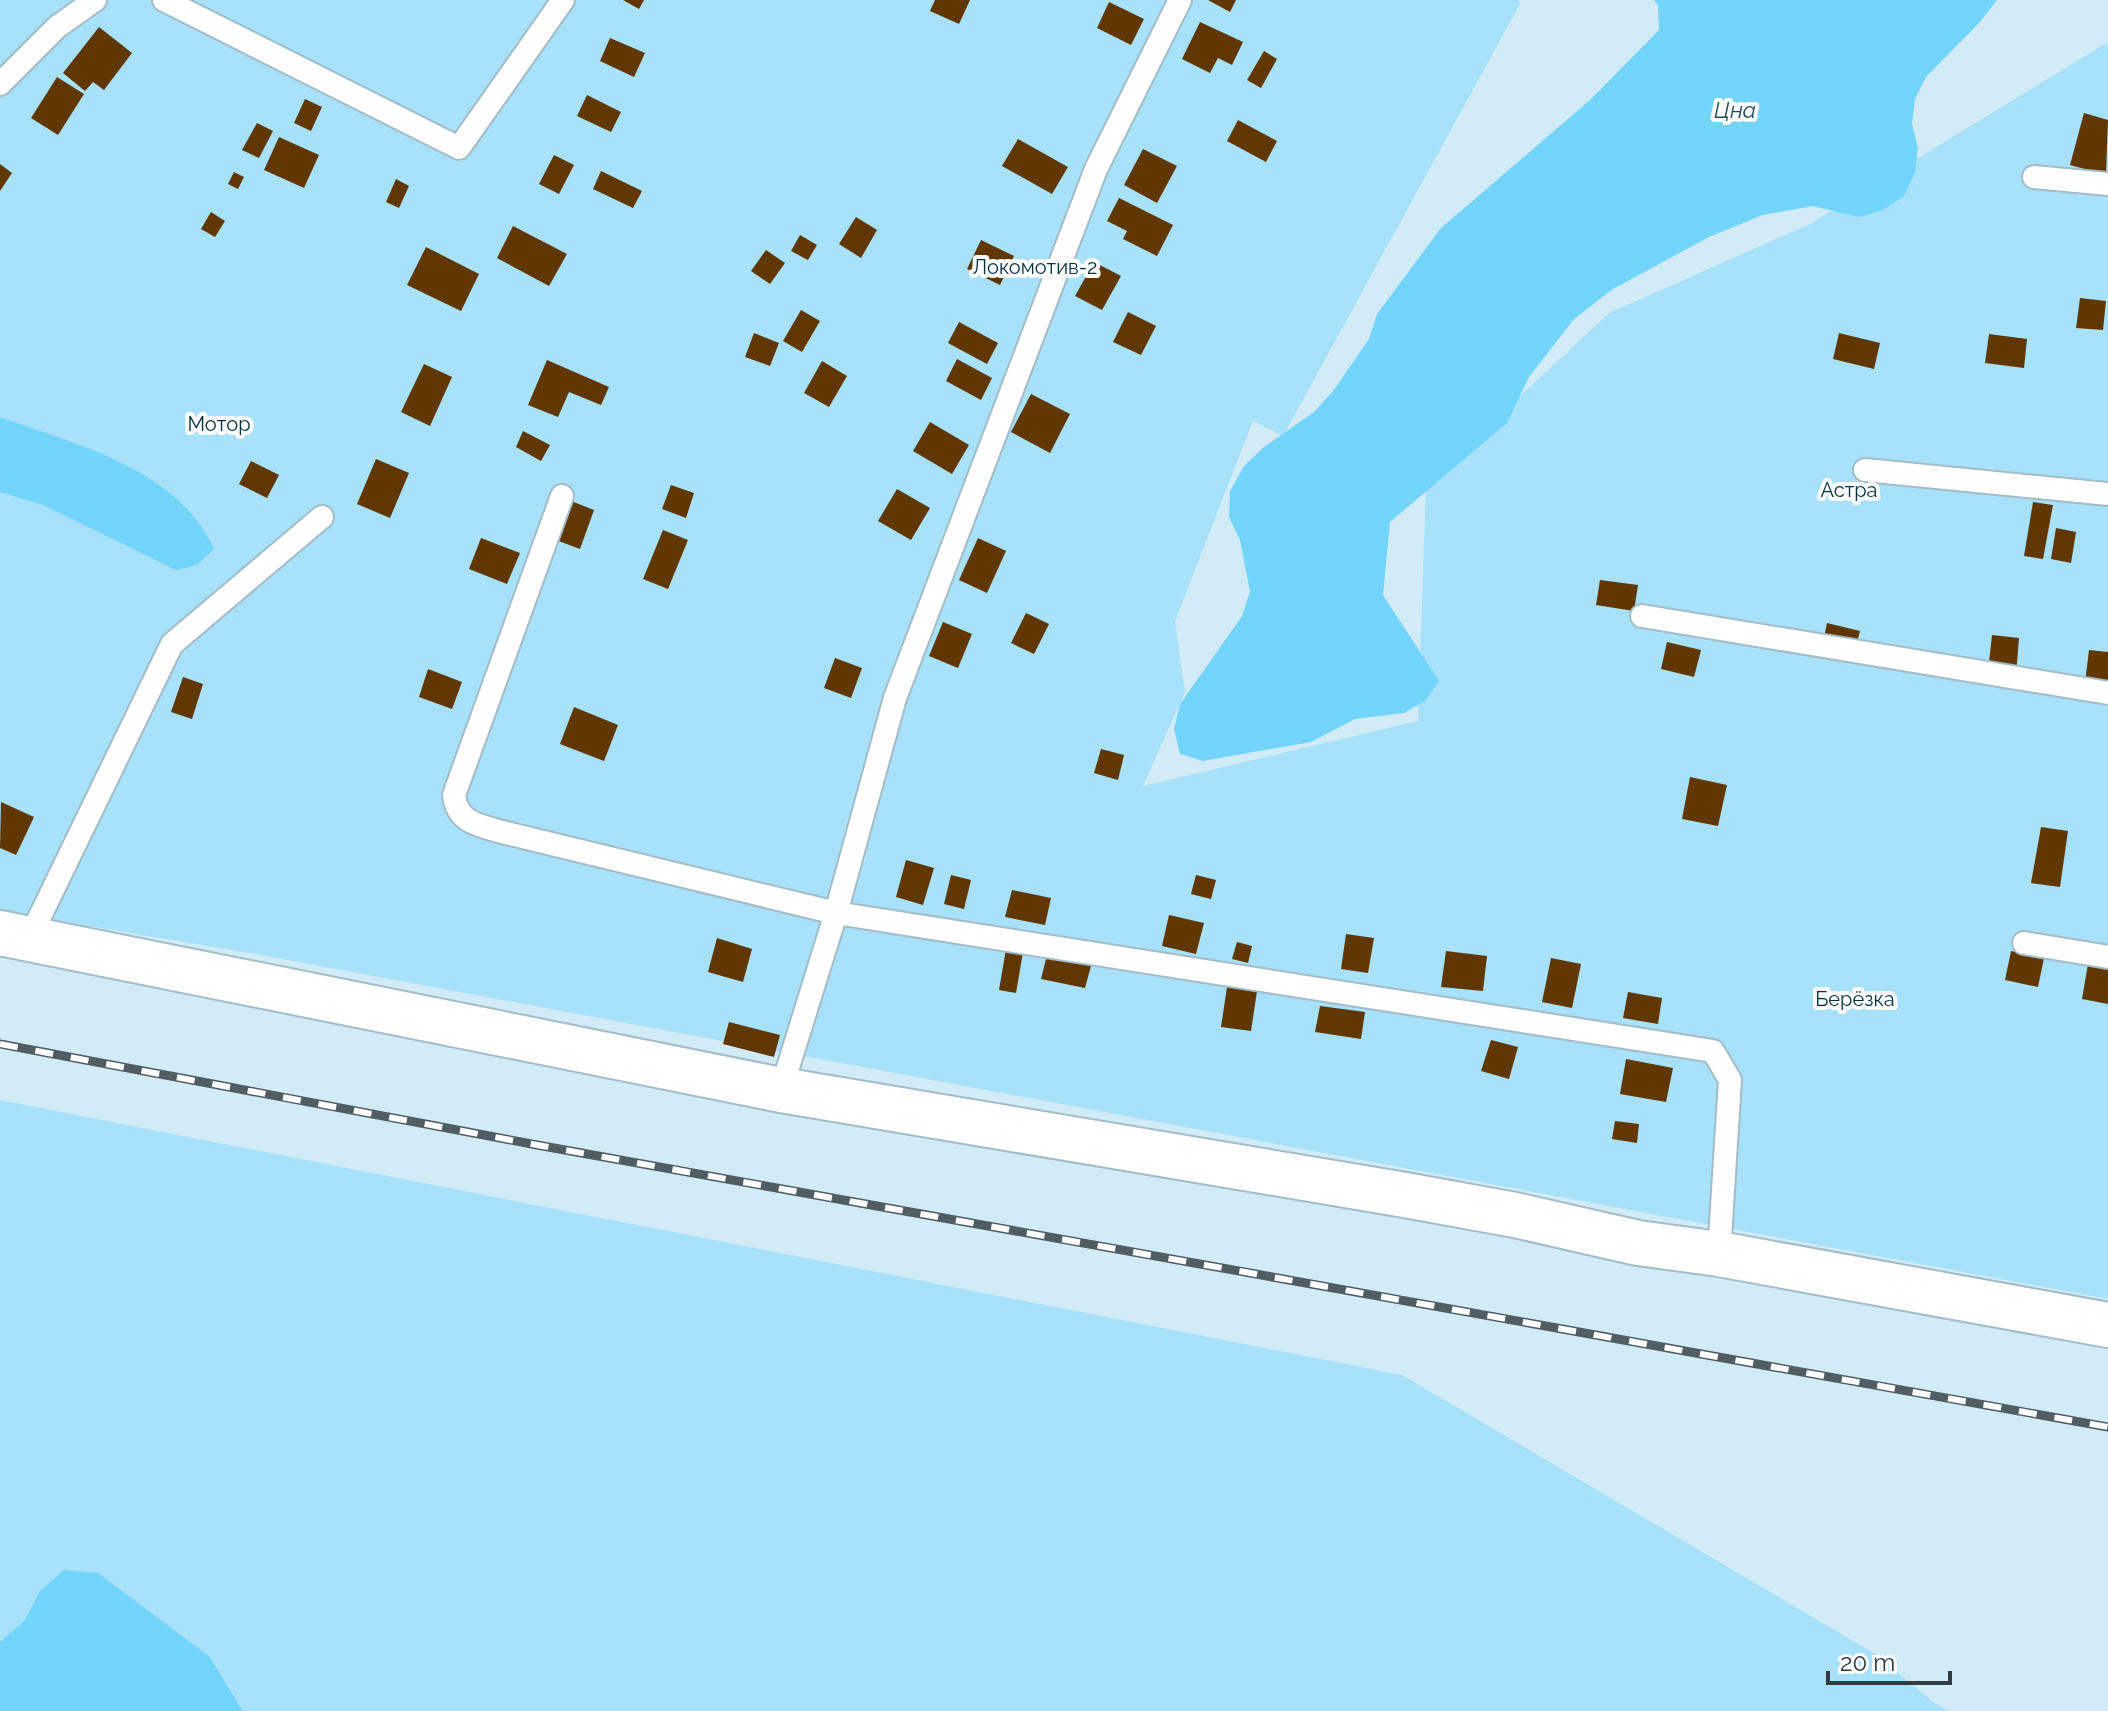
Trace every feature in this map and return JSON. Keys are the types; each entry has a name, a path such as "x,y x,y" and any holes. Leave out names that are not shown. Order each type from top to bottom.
{"street":[{"path":"14,936 781,1090 1405,1195 1515,1215 1638,1243 1719,1254 2108,1325"}],"lane":[{"path":"0,84 57,27 95,0"},
{"path":"164,0 459,148 563,0"},
{"path":"781,1090 836,913 895,698 1096,169 1180,0"},
{"path":"2034,177 2108,184"},
{"path":"1865,470 2108,494"},
{"path":"562,496 454,795 459,813 473,824 836,913 1713,1051 1730,1080 1719,1254"},
{"path":"14,936 172,644 322,517"},
{"path":"1642,616 2108,693"},
{"path":"2024,943 2108,957"}],"green space":[{"path":"0,0 1519,0 1520,4 1283,436 1253,421 1175,621 1185,692 1143,786 1418,721 1426,484 1609,313 1810,224 2108,42 2108,1299 261,955 0,911"},
{"path":"0,1100 1402,1375 1877,1655 1948,1711 243,1711 210,1657 40,1591 24,1621 0,1642"}],"water":[{"name":"Цна","path":"1654,0 1997,0 1926,77 1915,99 1912,124 1918,148 1915,172 1904,196 1883,210 1859,217 1813,206 1763,215 1709,237 1613,289 1574,319 1529,377 1507,423 1390,522 1383,595 1439,681 1425,701 1404,713 1355,719 1311,742 1203,761 1180,754 1174,729 1180,704 1242,616 1250,592 1240,540 1229,517 1230,491 1244,466 1264,447 1314,412 1333,391 1369,339 1377,314 1441,228 1590,100 1659,30 1658,5"},
{"path":"0,417 92,450 150,479 176,498 197,521 214,549 197,565 176,570 43,505 0,492"},
{"path":"64,1570 98,1573 210,1657 243,1711 0,1711 0,1642 24,1621 40,1591"}],"building":[{"path":"623,0 644,0 639,9"},
{"path":"935,0 970,0 959,24 930,11"},
{"path":"1208,0 1236,0 1230,12"},
{"path":"1109,2 1144,19 1131,45 1097,28"},
{"path":"1200,22 1243,42 1232,65 1218,58 1210,73 1182,59"},
{"path":"99,27 132,53 104,90 93,82 85,91 63,73"},
{"path":"610,38 645,53 634,77 600,61"},
{"path":"1264,51 1277,59 1261,88 1247,80"},
{"path":"57,77 84,94 58,135 31,118"},
{"path":"587,95 621,112 611,132 577,116"},
{"path":"305,99 322,107 311,131 294,123"},
{"path":"2084,113 2108,120 2106,175 2070,165"},
{"path":"1238,120 1277,141 1266,162 1227,141"},
{"path":"257,123 273,131 259,158 242,150"},
{"path":"279,137 319,155 304,188 264,170"},
{"path":"1018,139 1068,167 1052,194 1002,166"},
{"path":"1143,149 1177,166 1157,203 1124,185"},
{"path":"554,155 574,165 559,194 539,184"},
{"path":"0,164 12,173 0,191"},
{"path":"601,171 642,191 633,208 593,189"},
{"path":"234,172 244,177 238,189 228,184"},
{"path":"396,179 409,186 399,208 386,202"},
{"path":"1119,198 1173,225 1157,256 1123,239 1127,231 1107,221"},
{"path":"211,212 225,221 215,237 201,229"},
{"path":"856,217 877,230 861,258 839,244"},
{"path":"513,226 567,254 549,286 497,258"},
{"path":"800,235 817,245 808,260 791,251"},
{"path":"981,240 1014,256 1000,285 967,269"},
{"path":"426,247 479,274 461,311 407,285"},
{"path":"766,250 785,263 770,284 751,271"},
{"path":"1094,262 1121,276 1102,310 1075,296"},
{"path":"2080,298 2106,301 2103,330 2076,328"},
{"path":"801,310 820,321 802,352 783,341"},
{"path":"1128,312 1156,326 1141,355 1113,342"},
{"path":"959,322 998,343 987,364 948,343"},
{"path":"754,333 779,343 770,366 745,357"},
{"path":"1839,333 1880,343 1874,369 1833,359"},
{"path":"1989,334 2027,339 2024,368 1985,363"},
{"path":"957,359 992,378 981,400 946,381"},
{"path":"547,360 609,387 601,405 569,392 558,417 528,405"},
{"path":"822,361 847,376 829,407 804,393"},
{"path":"424,364 452,377 430,426 401,412"},
{"path":"1031,394 1070,414 1050,453 1011,432"},
{"path":"930,422 969,445 952,474 913,451"},
{"path":"523,431 550,445 541,461 516,447"},
{"path":"376,459 409,473 390,518 357,504"},
{"path":"251,461 279,475 267,498 239,484"},
{"path":"671,485 694,493 686,518 662,509"},
{"path":"897,489 930,508 911,540 878,521"},
{"path":"571,501 594,510 580,549 556,540"},
{"path":"2033,502 2053,505 2043,559 2024,556"},
{"path":"2056,528 2076,532 2071,563 2051,559"},
{"path":"663,530 688,540 668,589 643,579"},
{"path":"481,538 520,553 507,584 469,569"},
{"path":"978,538 1006,551 987,593 959,580"},
{"path":"1600,580 1638,585 1634,611 1596,605"},
{"path":"1026,613 1049,624 1034,654 1011,643"},
{"path":"943,622 972,634 958,668 929,656"},
{"path":"1827,623 1860,631 1854,654 1822,647"},
{"path":"1992,635 2019,638 2016,675 1988,672"},
{"path":"1667,642 1701,650 1694,677 1661,669"},
{"path":"2089,650 2108,652 2108,686 2085,683"},
{"path":"835,658 862,668 851,698 824,688"},
{"path":"428,669 462,682 452,709 419,697"},
{"path":"183,677 203,684 192,719 171,712"},
{"path":"574,707 618,725 604,761 560,744"},
{"path":"1101,749 1124,755 1118,780 1094,773"},
{"path":"1690,777 1727,785 1718,826 1682,819"},
{"path":"1,802 34,817 16,855 0,848"},
{"path":"2041,827 2068,831 2060,887 2031,883"},
{"path":"906,860 934,868 923,905 896,897"},
{"path":"951,875 971,880 964,909 944,904"},
{"path":"1196,875 1216,880 1211,899 1191,894"},
{"path":"1012,890 1051,898 1045,925 1005,917"},
{"path":"1169,915 1204,923 1196,954 1162,946"},
{"path":"1346,934 1374,938 1368,973 1341,969"},
{"path":"717,938 752,949 743,982 708,972"},
{"path":"1237,942 1252,946 1248,963 1232,959"},
{"path":"1006,949 1023,952 1016,993 999,990"},
{"path":"1446,951 1487,956 1483,991 1441,987"},
{"path":"2011,951 2044,958 2038,987 2005,980"},
{"path":"1047,955 1091,966 1085,988 1041,979"},
{"path":"1551,958 1581,964 1572,1008 1542,1002"},
{"path":"2088,964 2108,968 2108,1004 2082,999"},
{"path":"1227,987 1257,991 1251,1031 1221,1027"},
{"path":"1628,992 1662,998 1658,1024 1623,1018"},
{"path":"1320,1006 1365,1012 1361,1039 1315,1032"},
{"path":"729,1022 780,1035 774,1057 723,1044"},
{"path":"1491,1040 1518,1047 1509,1079 1481,1071"},
{"path":"1626,1059 1673,1068 1666,1102 1620,1094"},
{"path":"1615,1121 1639,1124 1637,1143 1612,1139"}],"railway":[{"path":"0,1044 537,1145 2108,1427"}],"park label":[{"name":"Локомотив-2","path":"1035,267"},
{"name":"Мотор","path":"219,424"},
{"name":"Астра","path":"1849,490"},
{"name":"Берёзка","path":"1855,999"}]}
